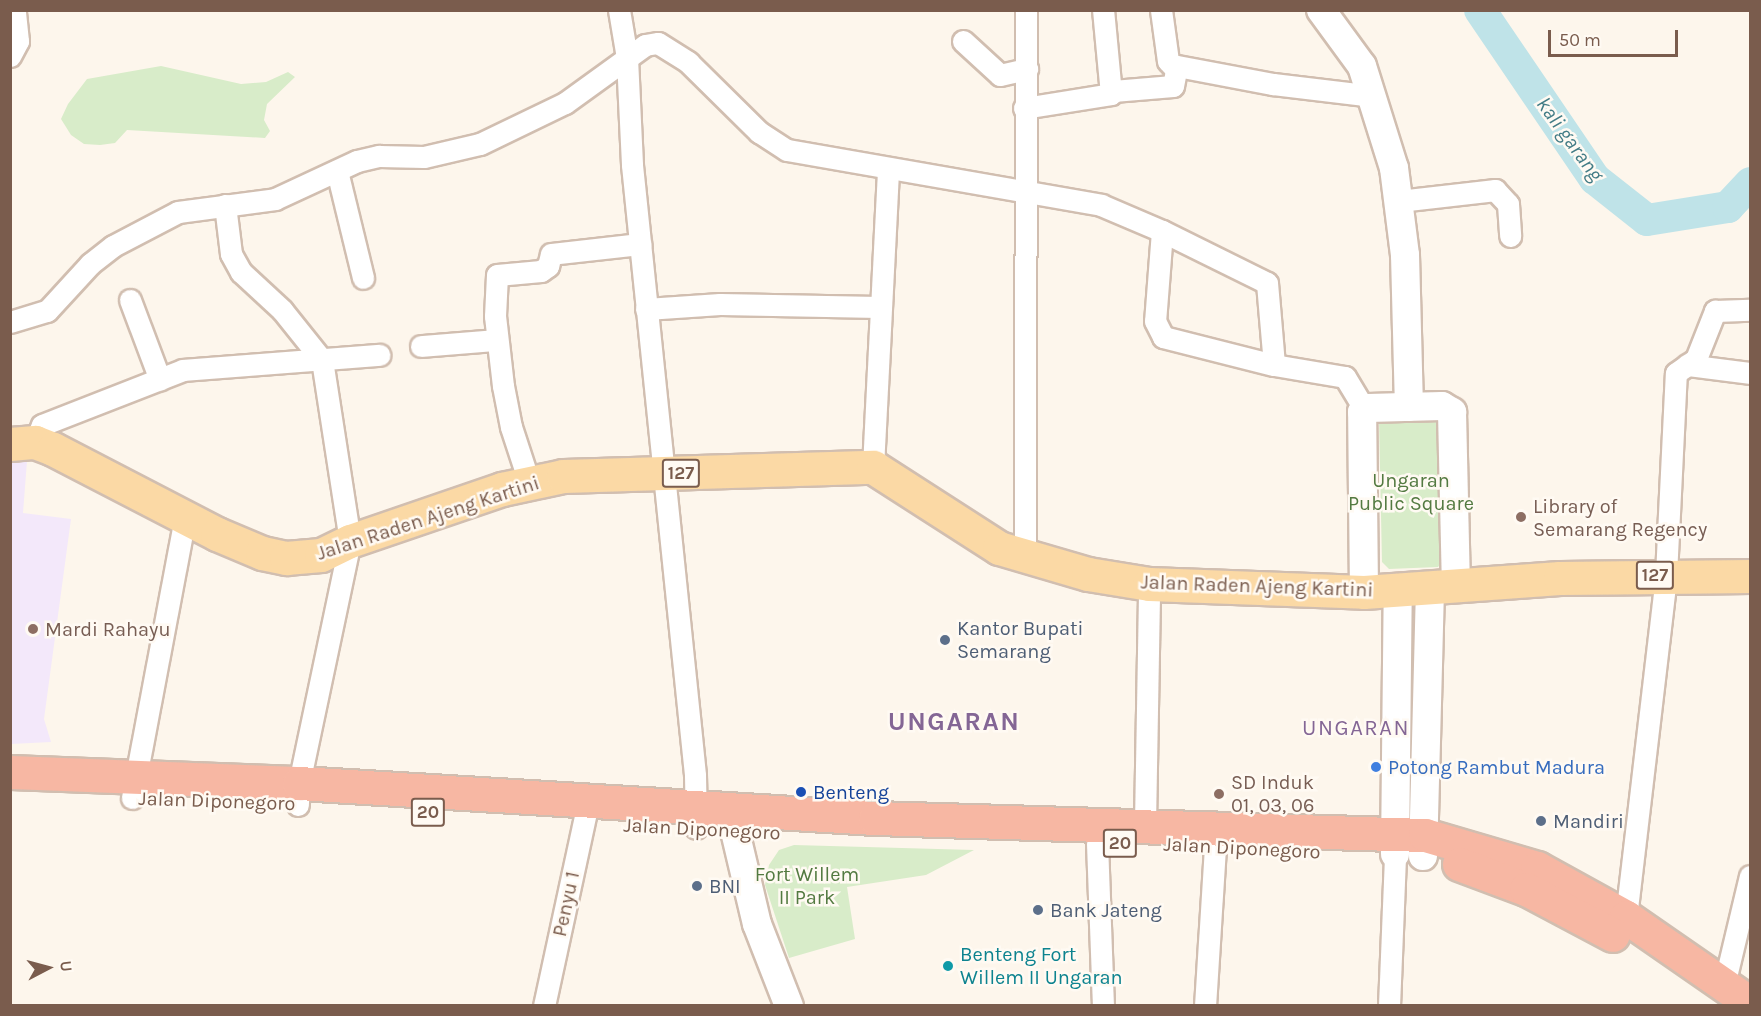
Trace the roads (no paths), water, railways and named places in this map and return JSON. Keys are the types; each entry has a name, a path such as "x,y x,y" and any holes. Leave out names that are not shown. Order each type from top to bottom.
{"highway":[{"name":"Jalan Diponegoro","path":"10,771 133,787 299,794 697,818 994,844 1096,843 1215,847 1409,844"},
{"name":"Jalan Diponegoro","path":"10,793 133,787"},
{"name":"Jalan Diponegoro","path":"733,821 1145,824 1409,844"},
{"name":"20","path":"1409,844 1537,868 1626,916 1730,998"},
{"name":"20","path":"1409,844 1481,871 1555,903 1730,998"}],"main road":[{"name":"Jalan Raden Ajeng Kartini","path":"23,443 106,474 185,518 254,550 286,558 321,555 350,541 529,482 619,471 666,473 873,467 973,533 1025,558 1149,584 1364,592 1443,586"},
{"name":"127","path":"1443,586 1666,575 1750,576"}],"street":[{"path":"10,56 18,41 15,10"},
{"path":"619,10 627,58 640,244 666,473 697,818"},
{"path":"1025,558 1023,313 1027,193 1024,108 1027,69 1026,10"},
{"path":"1104,10 1113,91"},
{"path":"1161,10 1168,61 1177,66 1273,84 1373,96"},
{"path":"1321,10 1354,52 1373,96 1394,168 1406,277 1409,407"},
{"path":"963,41 1000,75 1027,69"},
{"path":"10,322 56,304 74,279 113,246 178,212 275,199 337,171 379,156 424,157 480,144 565,103 645,45 664,46 688,62 759,132 780,147 803,156 888,168 1117,209 1267,284 1274,365"},
{"path":"1024,108 1107,95 1113,91 1173,86 1177,66"},
{"path":"873,467 879,307 888,168"},
{"path":"337,171 363,278"},
{"path":"1399,201 1495,190 1508,204 1510,236"},
{"path":"225,205 231,254 241,272 282,309 322,360 350,541 299,794"},
{"path":"1162,231 1155,321 1163,337 1274,365 1345,377 1364,409 1364,592"},
{"path":"529,482 511,427 496,340 496,275 541,271 548,266 551,254 640,244"},
{"path":"130,300 160,380"},
{"path":"646,309 720,304 879,307"},
{"path":"1626,916 1666,575 1676,373 1696,359 1715,311 1750,310"},
{"path":"421,346 496,340"},
{"path":"23,443 42,425 183,370 379,355"},
{"path":"1688,365 1750,374"},
{"path":"1364,409 1442,406 1453,416 1443,586 1428,718 1409,844 1389,1005"},
{"path":"133,787 185,518"},
{"path":"1145,824 1149,584"},
{"path":"1398,589 1397,719 1409,844"},
{"path":"1397,719 1428,718"},
{"name":"Penyu 1","path":"544,1005 585,812"},
{"path":"733,821 757,924 789,1005"},
{"path":"1096,843 1103,1005"},
{"path":"1205,1005 1215,847"},
{"path":"1730,998 1750,876"}],"waterway":[{"name":"kali garang","path":"1480,10 1595,179 1647,220 1728,207 1750,183"}],"place":[{"name":"Library of Semarang Regency","path":"1521,517"},
{"name":"Mardi Rahayu","path":"33,629"},
{"name":"Kantor Bupati Semarang","path":"945,640"},
{"name":"Potong Rambut Madura","path":"1376,767"},
{"name":"Benteng","path":"801,792"},
{"name":"SD Induk 01, 03, 06","path":"1219,794"},
{"name":"Mandiri","path":"1541,821"},
{"name":"BNI","path":"697,886"},
{"name":"Bank Jateng","path":"1038,910"},
{"name":"Benteng Fort Willem II Ungaran","path":"948,966"}],"district":[{"name":"UNGARAN","path":"954,722"},
{"name":"UNGARAN","path":"1356,729"}],"park label":[{"name":"Ungaran Public Square","path":"1411,492"},
{"name":"Fort Willem II Park","path":"807,886"}]}
